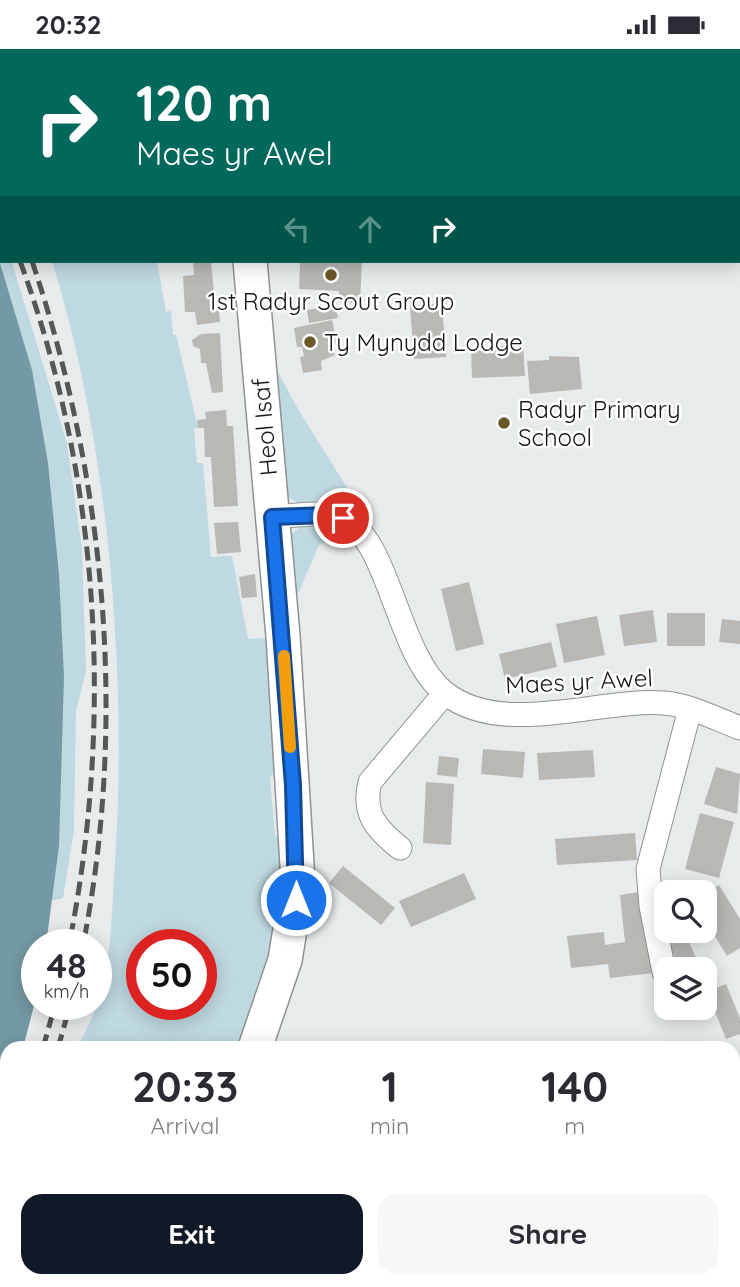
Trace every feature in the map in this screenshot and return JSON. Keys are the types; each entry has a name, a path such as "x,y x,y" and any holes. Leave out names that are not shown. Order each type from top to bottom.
{"main road":[{"name":"Heol Isaf","path":"250,263 272,517 298,881 285,960 257,1041"}],"street":[{"name":"Maes yr Awel","path":"272,517 328,515 343,518 354,526 374,552 414,653 428,676 445,693 463,704 489,711 559,712 664,703 690,709 740,728"},
{"path":"400,848 378,831 368,813 370,782 445,693"},
{"path":"661,957 651,906 648,869 690,709"}],"shaded area":[{"path":"0,263 12,263 67,443 82,549 86,671 76,711 74,830 63,898 44,903"},
{"path":"0,263 32,370 48,463 59,574 64,677 59,846 48,929 21,929 21,1020 30,1020 25,1041 0,1041"},
{"path":"53,263 157,263 166,312 171,311 173,335 176,335 198,428 194,429 197,463 203,463 211,557 232,556 248,639 266,638 274,662 285,766 270,777 275,835 290,851 291,883 250,1041 81,1041 90,1020 112,1020 111,929 116,848 118,702 109,552 87,402"},
{"path":"272,361 299,411 361,510 353,513 321,511 299,503 284,492"},
{"path":"325,523 342,530 357,543 337,537 319,545 294,603 290,535 305,524"}],"building":[{"path":"193,263 211,263 215,304 218,304 220,322 197,325 195,312 185,312 183,276 194,275"},
{"name":"1st Radyr Scout Group","path":"300,263 362,263 360,303 339,302 339,291 299,289"},
{"path":"442,304 446,357 414,359 410,306"},
{"path":"335,305 338,318 309,323 307,310"},
{"path":"332,320 337,343 329,345 335,355 321,361 322,370 303,373 300,357 304,356 302,347 297,347 294,328"},
{"path":"220,333 223,392 212,393 206,363 201,363 200,349 193,346 192,340 201,334"},
{"path":"523,343 525,376 472,378 471,350"},
{"path":"549,356 579,357 582,389 530,394 527,361 549,360"},
{"path":"226,410 227,426 233,426 238,506 214,507 211,457 205,457 204,428 198,428 197,420 206,419 205,412"},
{"path":"238,522 241,552 217,554 214,523"},
{"path":"255,574 257,597 242,598 239,577"},
{"path":"469,582 484,644 456,651 441,589"},
{"path":"653,610 657,642 624,646 619,615"},
{"path":"667,613 705,613 705,646 667,646"},
{"path":"597,616 605,655 564,663 556,624"},
{"path":"722,619 740,621 740,644 719,642"},
{"path":"551,642 557,667 505,679 499,654"},
{"path":"483,749 525,752 523,778 481,774"},
{"path":"593,750 595,777 539,780 537,753"},
{"path":"439,756 459,758 457,777 437,775"},
{"path":"716,767 740,774 737,814 704,804"},
{"path":"426,782 454,784 451,845 423,843"},
{"path":"700,813 734,822 719,878 685,869"},
{"path":"635,833 637,860 557,865 555,839"},
{"path":"343,866 395,908 381,925 329,883"},
{"path":"464,873 476,899 411,927 399,901"},
{"path":"719,885 740,919 740,948 727,956 717,940"},
{"path":"639,892 645,940 650,940 654,973 610,978 608,964 571,968 567,936 604,932 605,945 625,942 620,895"},
{"path":"668,943 689,943 696,957 675,957"},
{"path":"726,984 740,1018 740,1034 726,1039 717,1017 717,988"}],"railway":[{"path":"21,263 47,343 68,428 83,513 91,600 94,686 92,773 83,860 72,929"},
{"path":"33,263 57,343 77,428 92,513 102,600 106,686 104,773 97,860 86,929"},
{"path":"45,1041 51,1020"},
{"path":"60,1041 66,1020"}],"slow traffic":[{"path":"284,656 290,747"}],"place":[{"name":"1st Radyr Scout Group","path":"331,275"},
{"name":"Ty Mynydd Lodge","path":"310,342"},
{"name":"Radyr Primary School","path":"504,423"}],"route":[{"path":"296,900 298,881 293,785 272,517 328,515 343,518"}]}
